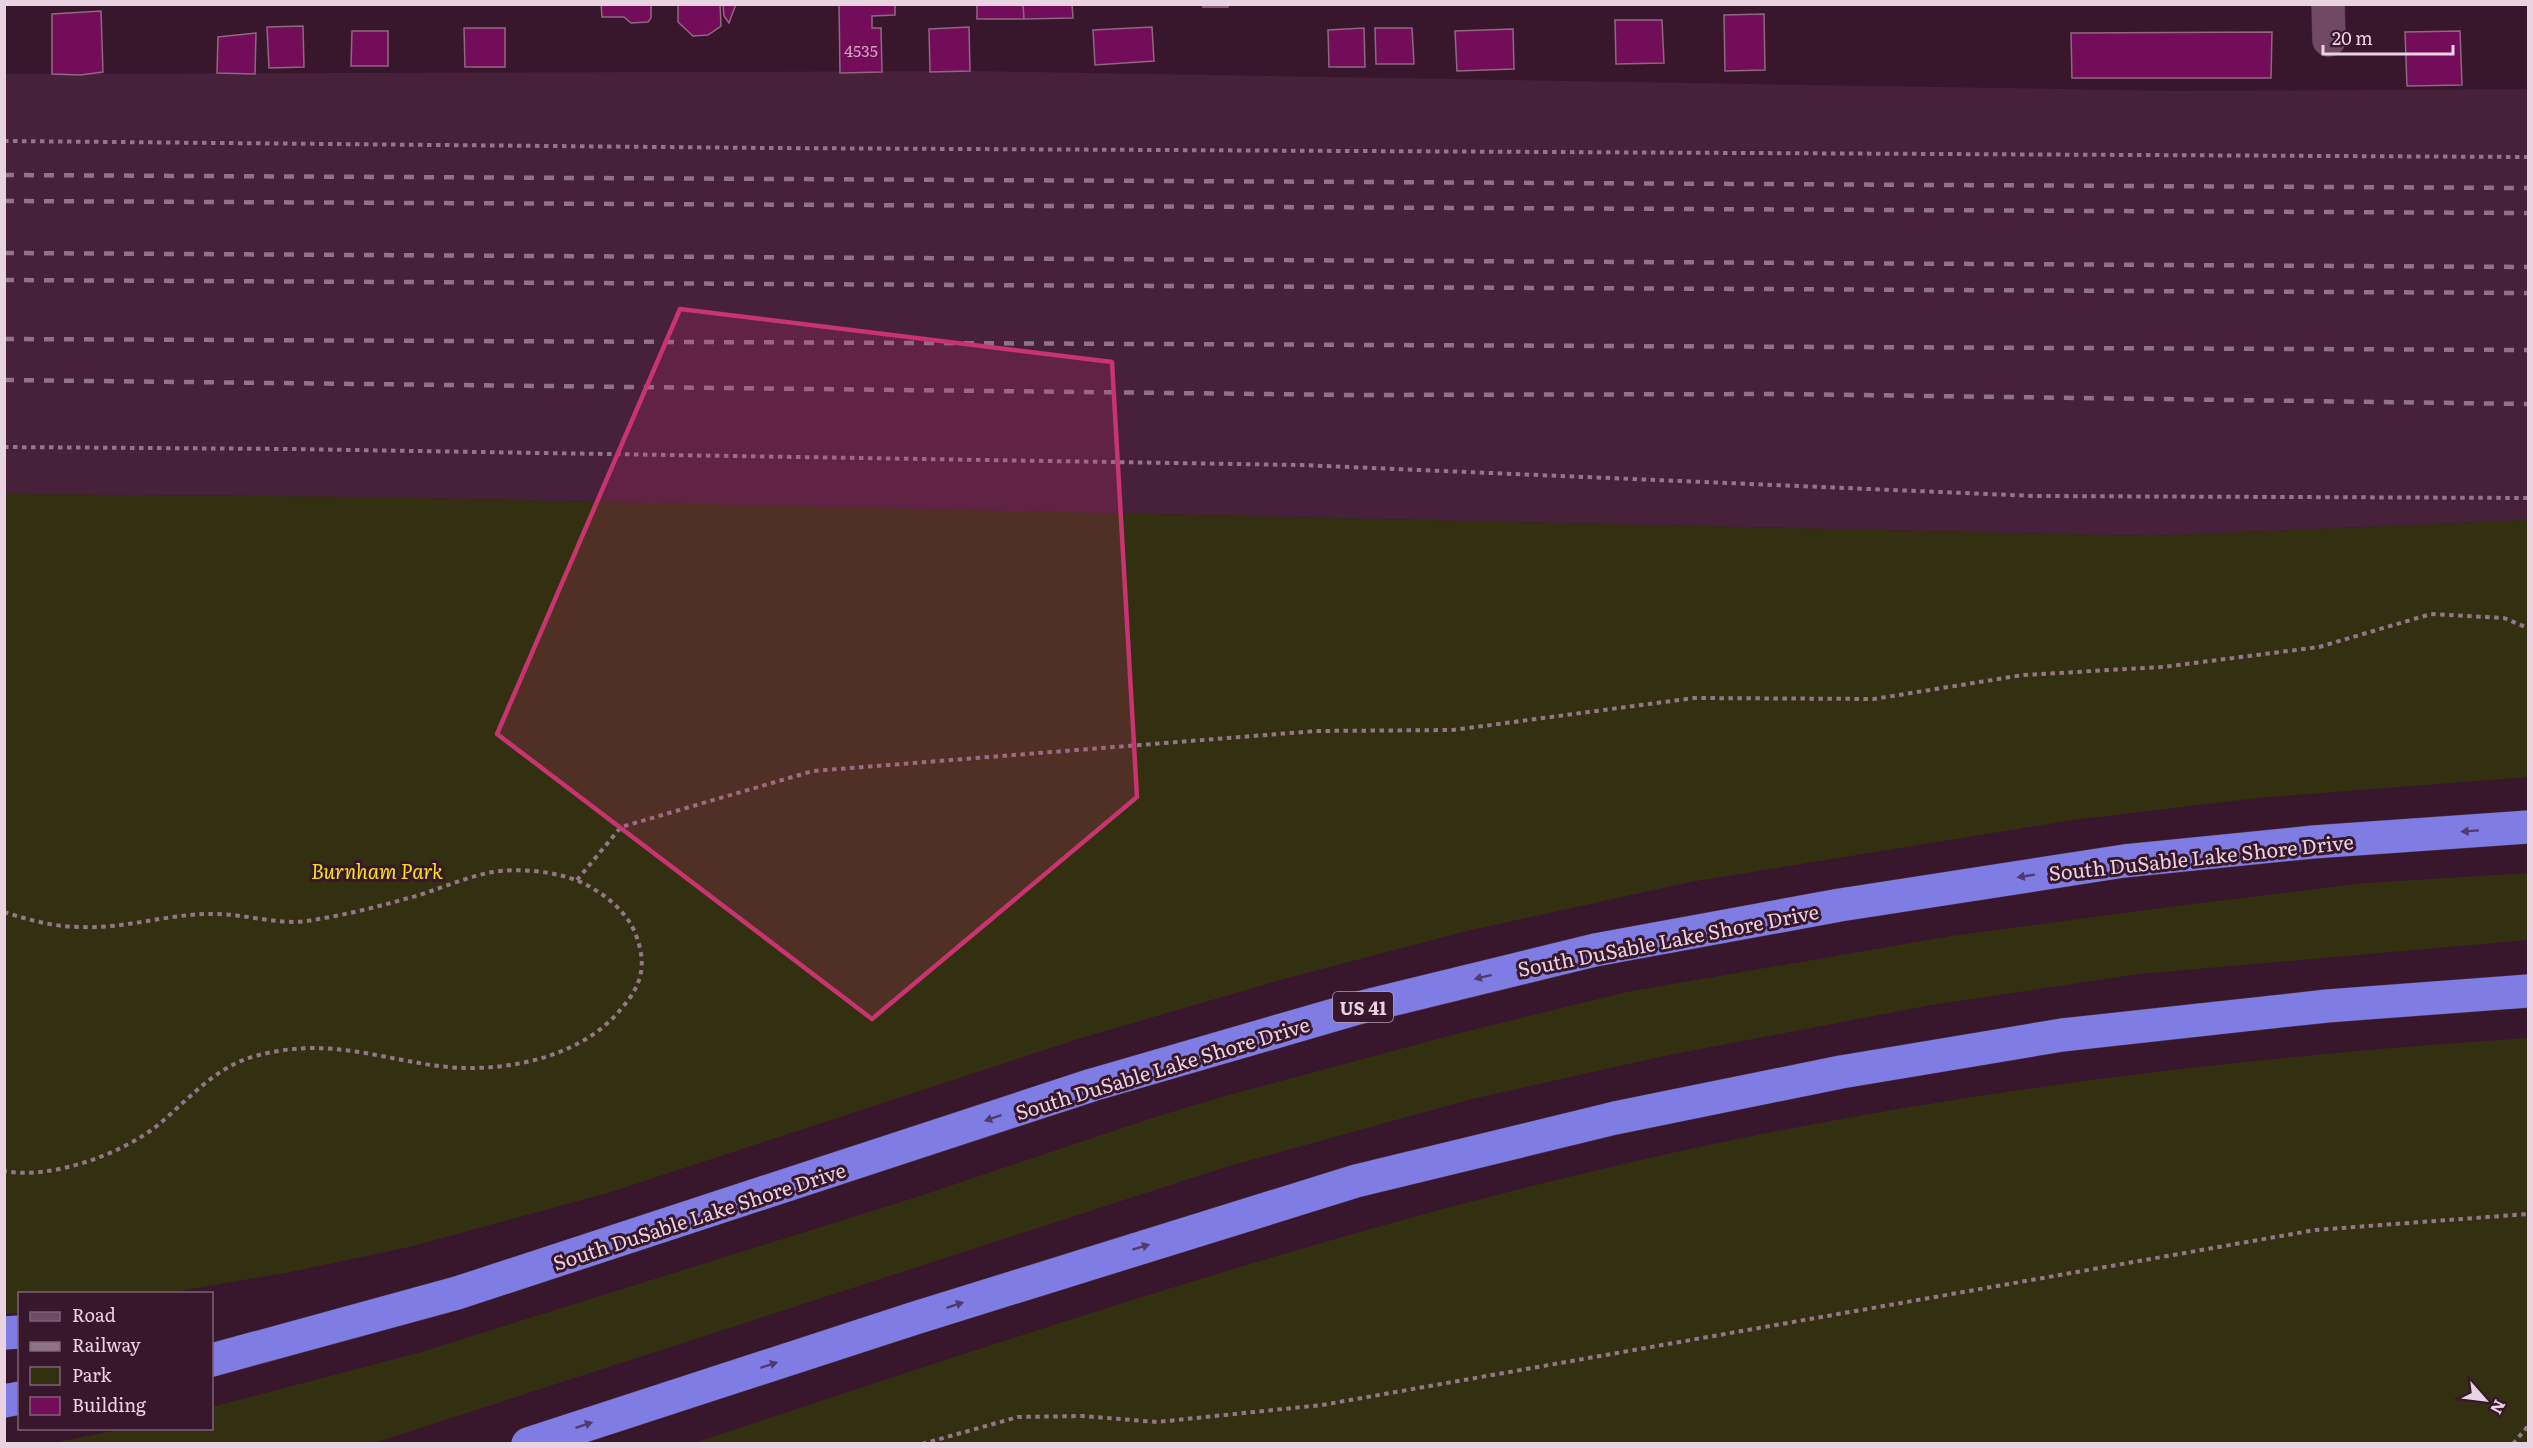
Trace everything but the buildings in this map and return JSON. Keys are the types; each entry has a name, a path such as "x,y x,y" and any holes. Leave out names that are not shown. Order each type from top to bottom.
{"highway":[{"name":"South DuSable Lake Shore Drive","path":"219,1356 457,1293 1092,1085 1358,1008 1595,950 1840,905 2124,861 2313,842 2529,827"},
{"path":"528,1443 934,1312 1356,1181 1615,1118 1841,1072 2062,1035 2327,1006 2529,991"}],"street":[{"path":"2328,4 2329,40"}],"path":[{"path":"4,141 755,148 2529,157"},
{"path":"4,447 1301,465 2035,496 2529,498"},
{"path":"577,880 621,827 813,771 1316,731 1453,730 1694,698 1874,699 2023,675 2163,667 2319,646 2431,614 2504,618 2529,628"},
{"path":"4,912 44,924 83,928 180,915 217,914 303,922 406,899 493,872 536,872 577,880 611,900 635,930 643,956 642,977 630,999 593,1037 558,1053 516,1062 468,1068 432,1065 351,1049 320,1047 255,1056 222,1069 155,1127 125,1146 85,1162 43,1172 4,1171"},
{"path":"922,1443 1018,1417 1082,1416 1157,1422 1322,1405 2314,1230 2529,1214"},
{"path":"2513,1443 2529,1425"}],"highlighted area":[{"path":"680,309 1112,362 1137,797 872,1019 497,734"}],"shaded area":[{"path":"970,71 2178,91 2528,89 2528,520 2151,536 372,497 5,494 5,74"}],"green space":[{"name":"Burnham Park","path":"4,494 372,497 2151,536 2528,520 2528,777 2257,798 2073,820 1690,882 1471,930 1291,977 1081,1038 611,1192 409,1247 290,1272 174,1292 18,1292 18,1313 5,1314"},
{"path":"2528,873 2528,940 2139,974 1931,1005 1664,1056 1472,1099 1229,1166 374,1443 52,1443 118,1430 213,1430 213,1407 418,1353 917,1197 1152,1118 1225,1096 1456,1034 1627,992 1951,936 2366,883"},
{"path":"2528,1038 2528,1443 693,1443 1240,1267 1461,1204 1691,1149 1928,1104 2048,1086 2287,1058"}],"railway":[{"path":"4,175 2528,188"},
{"path":"4,201 2528,213"},
{"path":"4,253 2528,267"},
{"path":"4,280 2528,293"},
{"path":"4,339 2528,350"},
{"path":"4,380 1352,395 1784,394 2528,404"}]}
